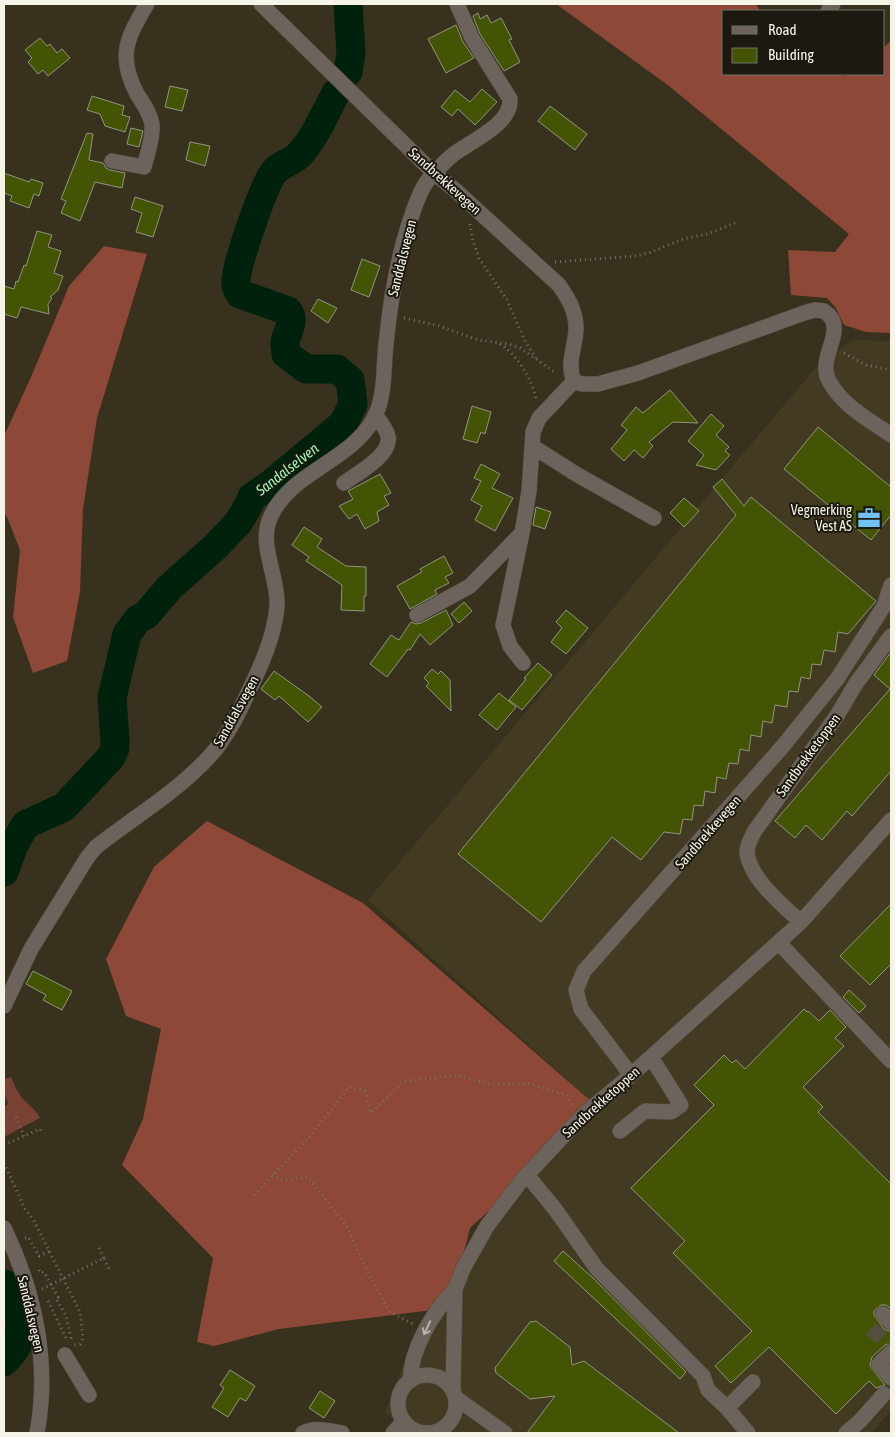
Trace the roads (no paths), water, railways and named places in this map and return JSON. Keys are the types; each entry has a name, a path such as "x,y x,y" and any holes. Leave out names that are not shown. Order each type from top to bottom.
{"street":[{"path":"112,162 144,167 151,140 152,124 145,107 129,79 125,60 128,43 147,4"},
{"name":"Sandbrekkevegen","path":"261,4 435,174 559,285 569,299 574,314 576,328 570,362 574,381"},
{"name":"Sanddalsvegen","path":"4,1006 31,949 87,858 96,847 178,787 212,754 224,737 248,694 272,636 277,596 267,541 267,526 270,517 288,492 349,448 361,437 375,415 384,376 388,320 408,227 426,183 450,157 498,123 507,114 510,105 510,99 472,38 457,4"},
{"path":"523,663 510,646 503,625 529,492 533,432 538,418 574,381 582,384 598,384 638,373 815,310 824,310 832,319 834,326 825,367 828,378 857,412 891,435"},
{"path":"344,483 382,455 388,444 388,436 384,427 375,415"},
{"path":"532,446 576,474 654,518"},
{"path":"417,615 470,586 522,533"},
{"name":"Sandbrekkevegen","path":"631,1075 582,1009 576,990 584,971 783,746 837,679 884,606 891,585"},
{"name":"Sandbrekketoppen","path":"800,922 753,871 748,861 747,849 754,832 891,636"},
{"name":"Sandbrekketoppen","path":"455,1289 454,1394 456,1409 452,1420 444,1428 434,1432 423,1432 412,1428 404,1421 399,1411 402,1389 410,1381 410,1370 425,1330 436,1310 455,1289 463,1269 487,1226 527,1175 582,1116 631,1075 779,943 891,820"},
{"path":"779,943 891,1062"},
{"path":"620,1131 645,1111 671,1112 681,1105 651,1057"},
{"path":"527,1175 555,1209 597,1269 703,1376 708,1390 727,1408 748,1433"},
{"name":"Sanddalsvegen","path":"4,1228 15,1251 25,1280 38,1335 42,1363 40,1418 37,1433"},
{"path":"66,1348 89,1394"},
{"path":"891,1352 879,1364 891,1378"},
{"path":"410,1381 425,1375 434,1376 448,1384 454,1394 505,1433"},
{"path":"727,1408 753,1382"},
{"path":"846,1433 860,1421 884,1394"},
{"path":"393,1433 404,1421"},
{"path":"303,1433 310,1429 342,1433"}],"waterway":[{"path":"348,4 351,53 348,72"},
{"name":"Sandalselven","path":"4,872 13,847 25,825 64,807 111,757 115,748 112,698 127,634 138,619 146,615 170,587 215,547 238,523 252,497 271,484 343,424 353,404 350,380 337,369 306,369 286,354 285,342 291,322 288,311 240,294 236,284 246,242 270,179 277,169 299,155 305,148 336,93"},
{"name":"Sandalselven","path":"4,1284 14,1288 19,1307 20,1323 18,1343 14,1351 4,1362"}],"tunnel":[{"path":"871,1328 891,1347"}],"place":[{"name":"Vegmerking Vest AS","path":"869,518"}]}
